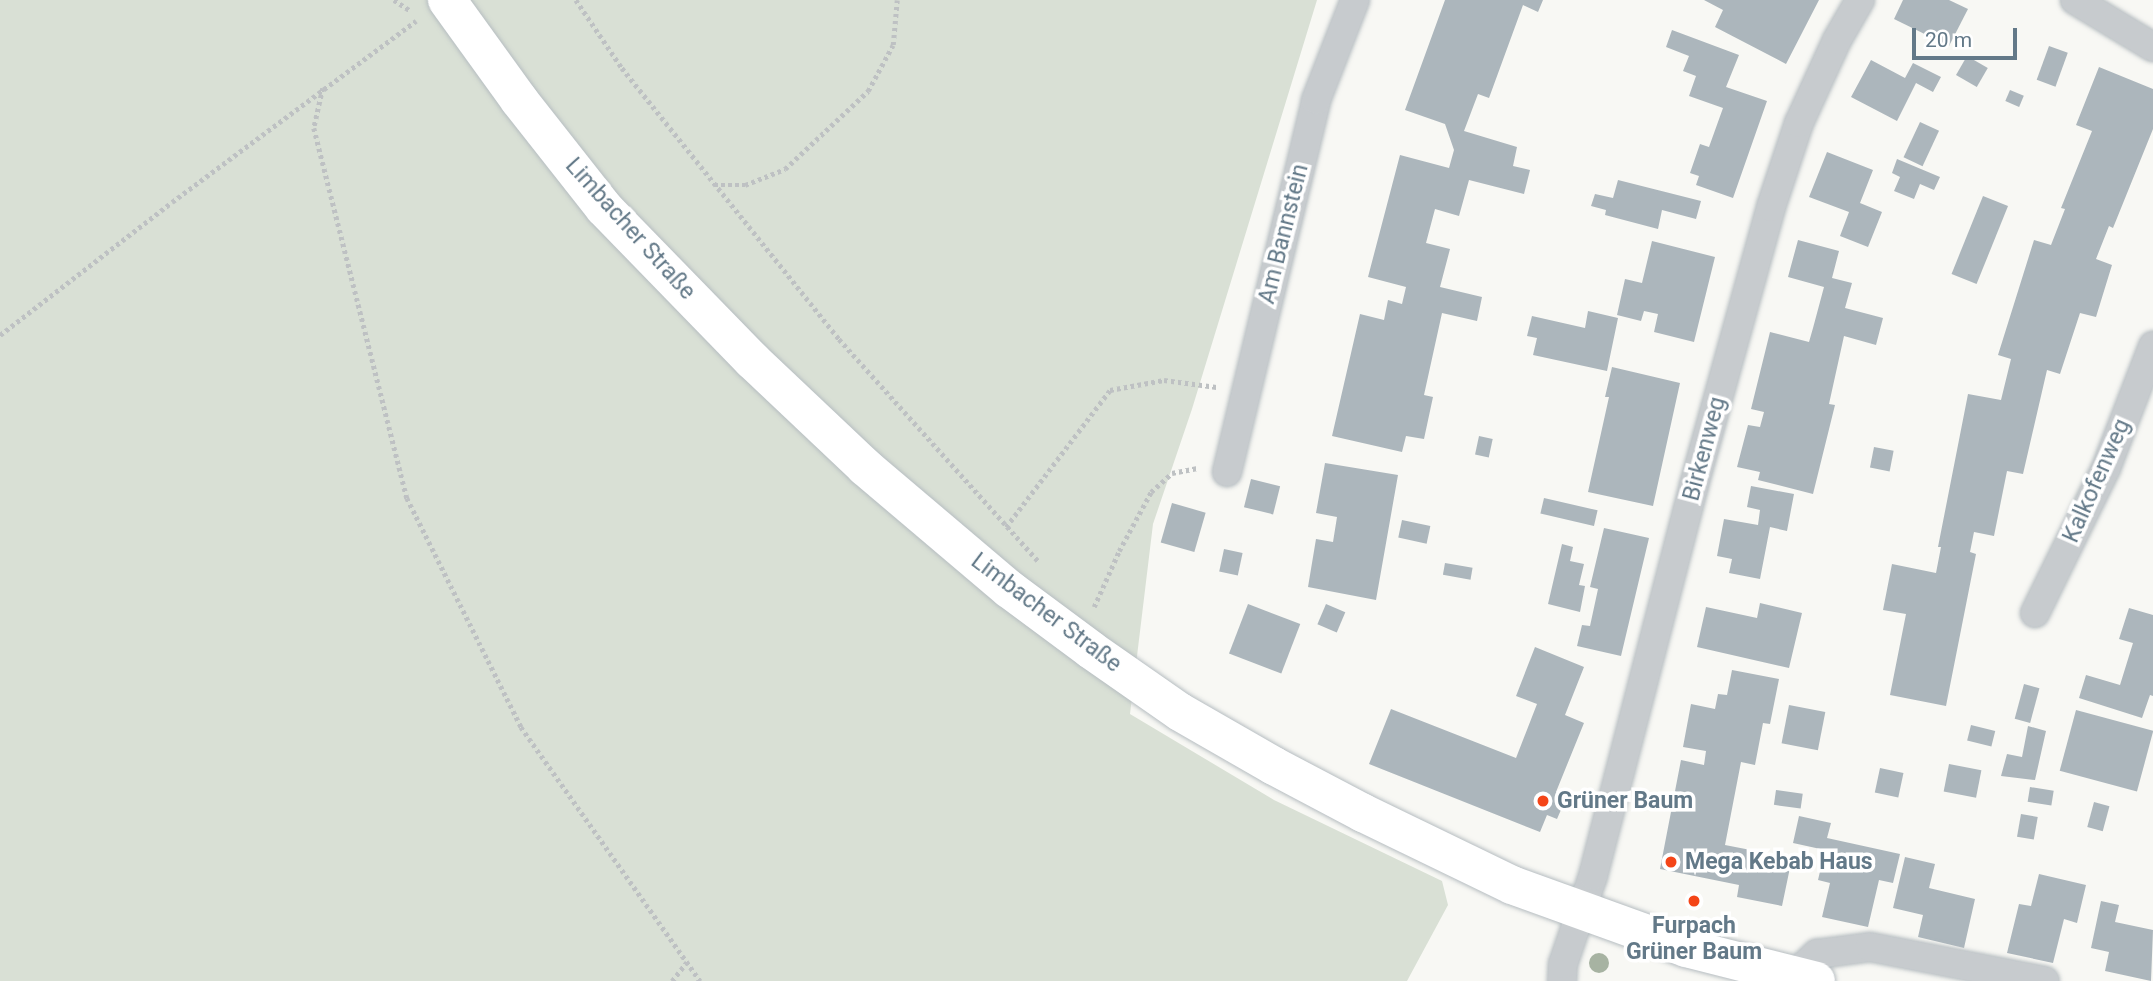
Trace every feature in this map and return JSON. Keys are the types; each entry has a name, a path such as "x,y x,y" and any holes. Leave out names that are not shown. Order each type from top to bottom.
{"main road":[{"name":"Limbacher Straße","path":"434,9 519,100 604,208 752,360 865,467 1009,589 1180,712 1363,813 1513,886 1686,948 1804,979"}],"street":[{"name":"Am Bannstein","path":"1227,472 1317,100 1355,0"},
{"name":"Birkenweg","path":"1562,981 1563,964 1581,909 1771,207 1799,123 1837,40 1860,0"},
{"path":"2075,0 2153,47"},
{"name":"Kalkofenweg","path":"2035,613 2106,468 2153,346"},
{"path":"1804,979 1817,954 1870,947 2045,981"}],"path":[{"path":"394,0 434,9"},
{"path":"576,0 622,68 839,339 1043,565"},
{"path":"714,185 745,185 785,169 868,92 893,45 897,0"},
{"path":"0,335 323,88 434,9"},
{"path":"323,88 314,128 407,498 521,727 700,981"},
{"path":"1006,527 1110,390 1164,380 1209,384 1244,398"},
{"path":"1083,602 1093,611 1119,551 1151,492 1172,473 1192,467 1227,472"},
{"path":"672,981 687,962"}],"shaded area":[{"path":"0,0 1317,0 1192,409 1153,524 1130,714 1274,800 1442,881 1448,905 1407,981 0,981"}],"building":[{"path":"1445,0 1543,0 1538,12 1523,5 1489,98 1478,94 1464,131 1517,147 1513,166 1530,170 1524,194 1469,180 1459,216 1435,209 1426,243 1450,249 1440,287 1482,297 1477,321 1442,313 1424,395 1433,397 1424,439 1406,436 1402,452 1332,436 1360,314 1384,320 1388,300 1402,304 1406,287 1368,277 1400,155 1449,168 1454,150 1445,124 1405,110"},
{"path":"1704,0 1819,0 1786,64 1715,27 1723,10"},
{"path":"1903,0 1949,0 1968,9 1949,46 1894,19"},
{"path":"1672,30 1739,55 1726,87 1767,101 1733,198 1696,185 1699,176 1690,173 1700,144 1709,147 1723,108 1689,96 1696,76 1683,71 1689,56 1666,47"},
{"path":"2049,46 2068,53 2055,87 2037,80"},
{"path":"1967,56 1988,68 1977,87 1956,75"},
{"path":"1871,60 1905,78 1913,63 1941,77 1933,92 1916,83 1897,121 1851,97"},
{"path":"2099,67 2153,89 2153,129 2113,228 2109,226 2096,259 2112,265 2096,317 2080,313 2060,374 2047,370 2023,474 2007,471 1994,536 1974,532 1970,552 1976,554 1946,706 1890,695 1906,614 1883,610 1892,564 1936,573 1941,547 1938,547 1968,394 2001,400 2011,359 1998,355 2034,240 2051,245 2065,209 2061,208 2092,131 2076,125"},
{"path":"2010,90 2024,96 2019,107 2005,101"},
{"path":"1920,122 1939,131 1923,166 1904,157"},
{"path":"1827,152 1873,170 1860,203 1882,212 1868,247 1840,236 1849,212 1809,197"},
{"path":"1897,159 1940,177 1934,190 1920,184 1914,199 1894,191 1900,177 1892,173"},
{"path":"1618,180 1701,201 1696,219 1662,210 1658,229 1605,215 1606,210 1591,206 1595,194 1613,198"},
{"path":"1983,196 2008,206 1977,284 1952,274"},
{"path":"1798,240 1839,251 1832,278 1852,283 1845,308 1883,318 1876,345 1844,336 1829,404 1835,405 1813,494 1758,480 1760,472 1737,467 1748,425 1760,427 1764,412 1751,409 1770,332 1809,342 1813,328 1824,287 1788,277"},
{"path":"1652,241 1715,257 1694,342 1654,332 1658,314 1644,311 1641,321 1617,315 1625,279 1642,283"},
{"path":"1588,311 1618,318 1607,371 1533,355 1537,338 1527,336 1532,316 1585,328"},
{"path":"1612,367 1680,383 1653,506 1588,492 1609,397 1605,397"},
{"path":"1479,436 1493,439 1489,457 1475,455"},
{"path":"1874,447 1894,451 1890,471 1870,468"},
{"path":"1325,463 1398,475 1376,600 1308,587 1316,539 1333,542 1337,517 1316,513"},
{"path":"1251,479 1280,486 1273,514 1244,507"},
{"path":"1751,486 1794,494 1787,531 1770,527 1760,579 1729,573 1732,559 1717,556 1724,519 1758,525 1760,510 1747,507"},
{"path":"1544,498 1598,510 1594,526 1540,514"},
{"path":"1172,503 1206,513 1194,552 1161,542"},
{"path":"1402,520 1430,526 1427,544 1398,538"},
{"path":"1604,528 1649,538 1621,656 1577,646 1582,625 1590,626 1598,589 1590,587"},
{"path":"1562,544 1573,547 1570,561 1584,564 1579,585 1585,586 1580,612 1548,604"},
{"path":"1224,549 1243,553 1238,575 1219,571"},
{"path":"1445,563 1473,568 1470,580 1443,575"},
{"path":"1760,603 1802,613 1789,668 1697,647 1706,607 1757,618"},
{"path":"1248,604 1300,624 1281,674 1229,653"},
{"path":"1326,604 1345,612 1337,632 1317,624"},
{"path":"2129,608 2153,615 2153,696 2150,695 2142,718 2079,698 2086,675 2120,685 2133,643 2119,639"},
{"path":"1535,647 1584,667 1565,715 1584,723 1556,792 1567,796 1557,819 1547,815 1540,832 1369,764 1391,709 1516,758 1537,704 1516,696"},
{"path":"1732,670 1779,679 1770,724 1763,723 1755,765 1741,762 1725,845 1792,858 1782,906 1737,897 1739,885 1660,869 1681,760 1704,765 1706,751 1683,747 1691,704 1715,709 1718,694 1727,695"},
{"path":"2024,684 2039,688 2030,723 2015,719"},
{"path":"1789,705 1825,712 1818,750 1782,743"},
{"path":"2076,710 2153,731 2137,792 2060,771"},
{"path":"1971,725 1995,731 1991,747 1967,741"},
{"path":"2028,726 2046,731 2035,780 2001,776 2007,754 2022,757"},
{"path":"1949,764 1981,770 1976,798 1944,791"},
{"path":"1880,768 1903,773 1898,797 1875,792"},
{"path":"2030,787 2054,791 2051,806 2028,802"},
{"path":"1776,790 1803,794 1801,809 1774,805"},
{"path":"2094,802 2109,806 2103,831 2087,827"},
{"path":"2021,814 2038,817 2034,840 2017,837"},
{"path":"1799,816 1831,823 1827,838 1900,854 1893,883 1879,880 1868,927 1822,917 1830,883 1818,880 1825,850 1793,843"},
{"path":"1905,857 1935,864 1929,888 1975,899 1964,948 1918,937 1923,915 1893,908"},
{"path":"2039,874 2086,885 2077,923 2064,919 2053,963 2007,953 2019,904 2031,906"},
{"path":"2101,901 2119,905 2115,922 2153,930 2151,981 2105,971 2109,952 2091,948"}],"place":[{"name":"Grüner Baum","path":"1543,801"},
{"name":"Mega Kebab Haus","path":"1671,862"},
{"name":"Furpach Grüner Baum","path":"1694,901"}]}
